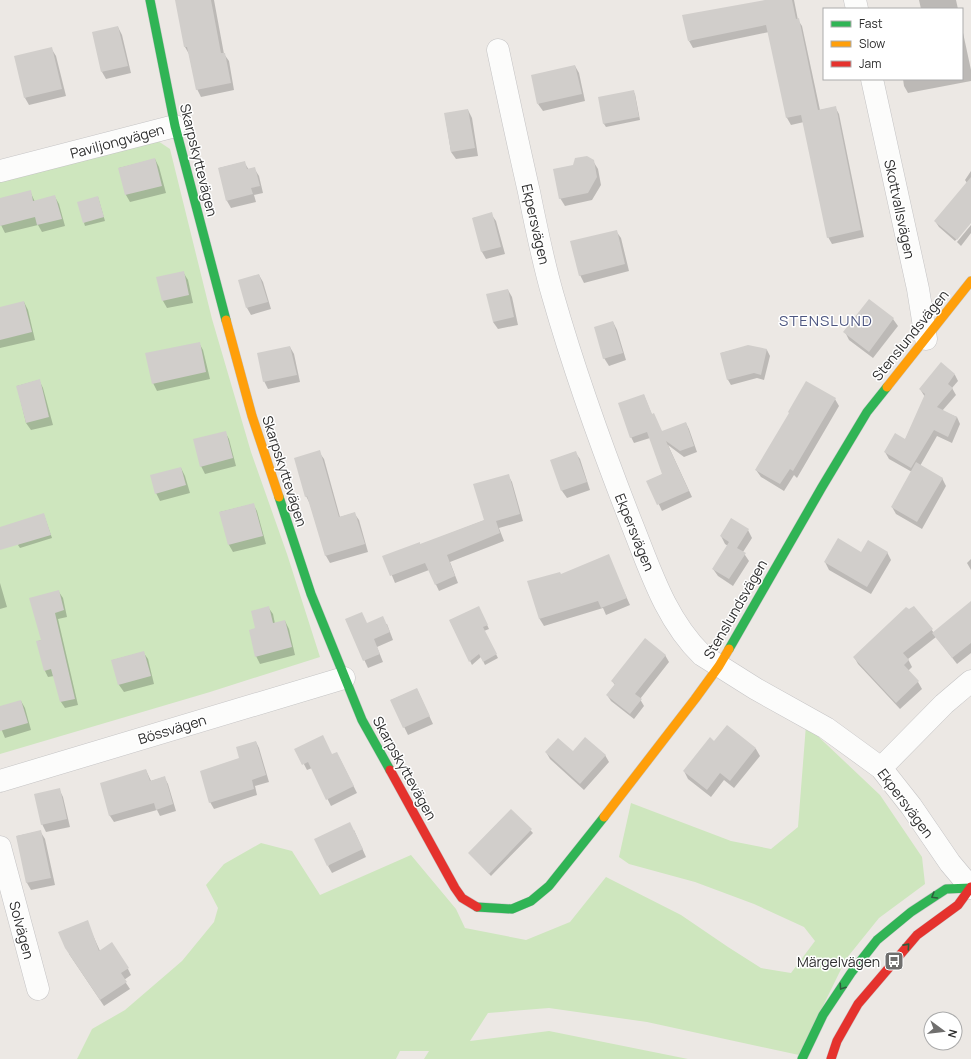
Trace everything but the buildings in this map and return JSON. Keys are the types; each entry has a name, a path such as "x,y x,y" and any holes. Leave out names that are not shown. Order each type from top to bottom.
{"street":[{"name":"Skarpskyttevägen","path":"150,0 175,126 252,416 311,594 344,678 369,733 455,888 462,898 477,907 486,908"},
{"name":"Ekpersvägen","path":"498,50 540,243 553,295 582,389 613,477 662,600 696,649 702,655 756,689 826,728 882,768 911,806 950,863 971,888"},
{"name":"Skottvallsvägen","path":"872,80 918,289 926,339"},
{"name":"Paviljongvägen","path":"0,170 175,126"},
{"name":"Stenslundsvägen","path":"486,908 512,909 531,901 549,886 607,813 719,666 867,412 971,281"},
{"name":"Bössvägen","path":"0,781 344,678"},
{"path":"882,768 944,704 971,681"},
{"name":"Solvägen","path":"0,847 38,988"},
{"path":"802,1059 823,1016 851,973 877,940 911,912 946,888 971,888"},
{"path":"971,888 971,893"},
{"path":"831,1059 838,1041 858,1004 917,935 958,906 971,888"}],"green space":[{"path":"158,141 170,149 212,319 251,452 287,554 320,657 210,692 0,754 0,182"},
{"path":"806,725 880,795 922,857 925,884 879,918 846,959 799,1055 647,1022 549,1008 488,1013 470,1041 549,1031 688,1059 424,1059 429,1051 400,1051 396,1059 77,1059 92,1029 125,1010 182,961 214,922 218,908 206,885 224,864 261,843 292,851 320,895 411,855 456,909 465,928 526,940 570,922 606,877 681,915 761,968 791,973 815,941 804,927 754,904 695,882 629,864 619,857 631,803 731,841 771,849 798,827"}],"traffic: fast":[{"path":"150,0 175,126 226,320"},
{"path":"729,649 867,412 887,387"},
{"path":"279,497 311,594 362,720 390,770"},
{"path":"477,907 512,909 531,901 549,886 604,817"},
{"path":"802,1059 823,1015 851,973 877,940 911,912 946,889 971,888"}],"traffic: slow":[{"path":"887,387 971,281"},
{"path":"226,320 252,416 279,497"},
{"path":"604,817 695,699 719,666 729,649"}],"traffic: jam":[{"path":"390,770 455,888 462,898 477,907"},
{"path":"831,1059 837,1041 858,1004 917,935 958,905 971,887"}],"place":[{"name":"Märgelvägen","path":"894,961"}],"district":[{"name":"STENSLUND","path":"826,320"}]}
